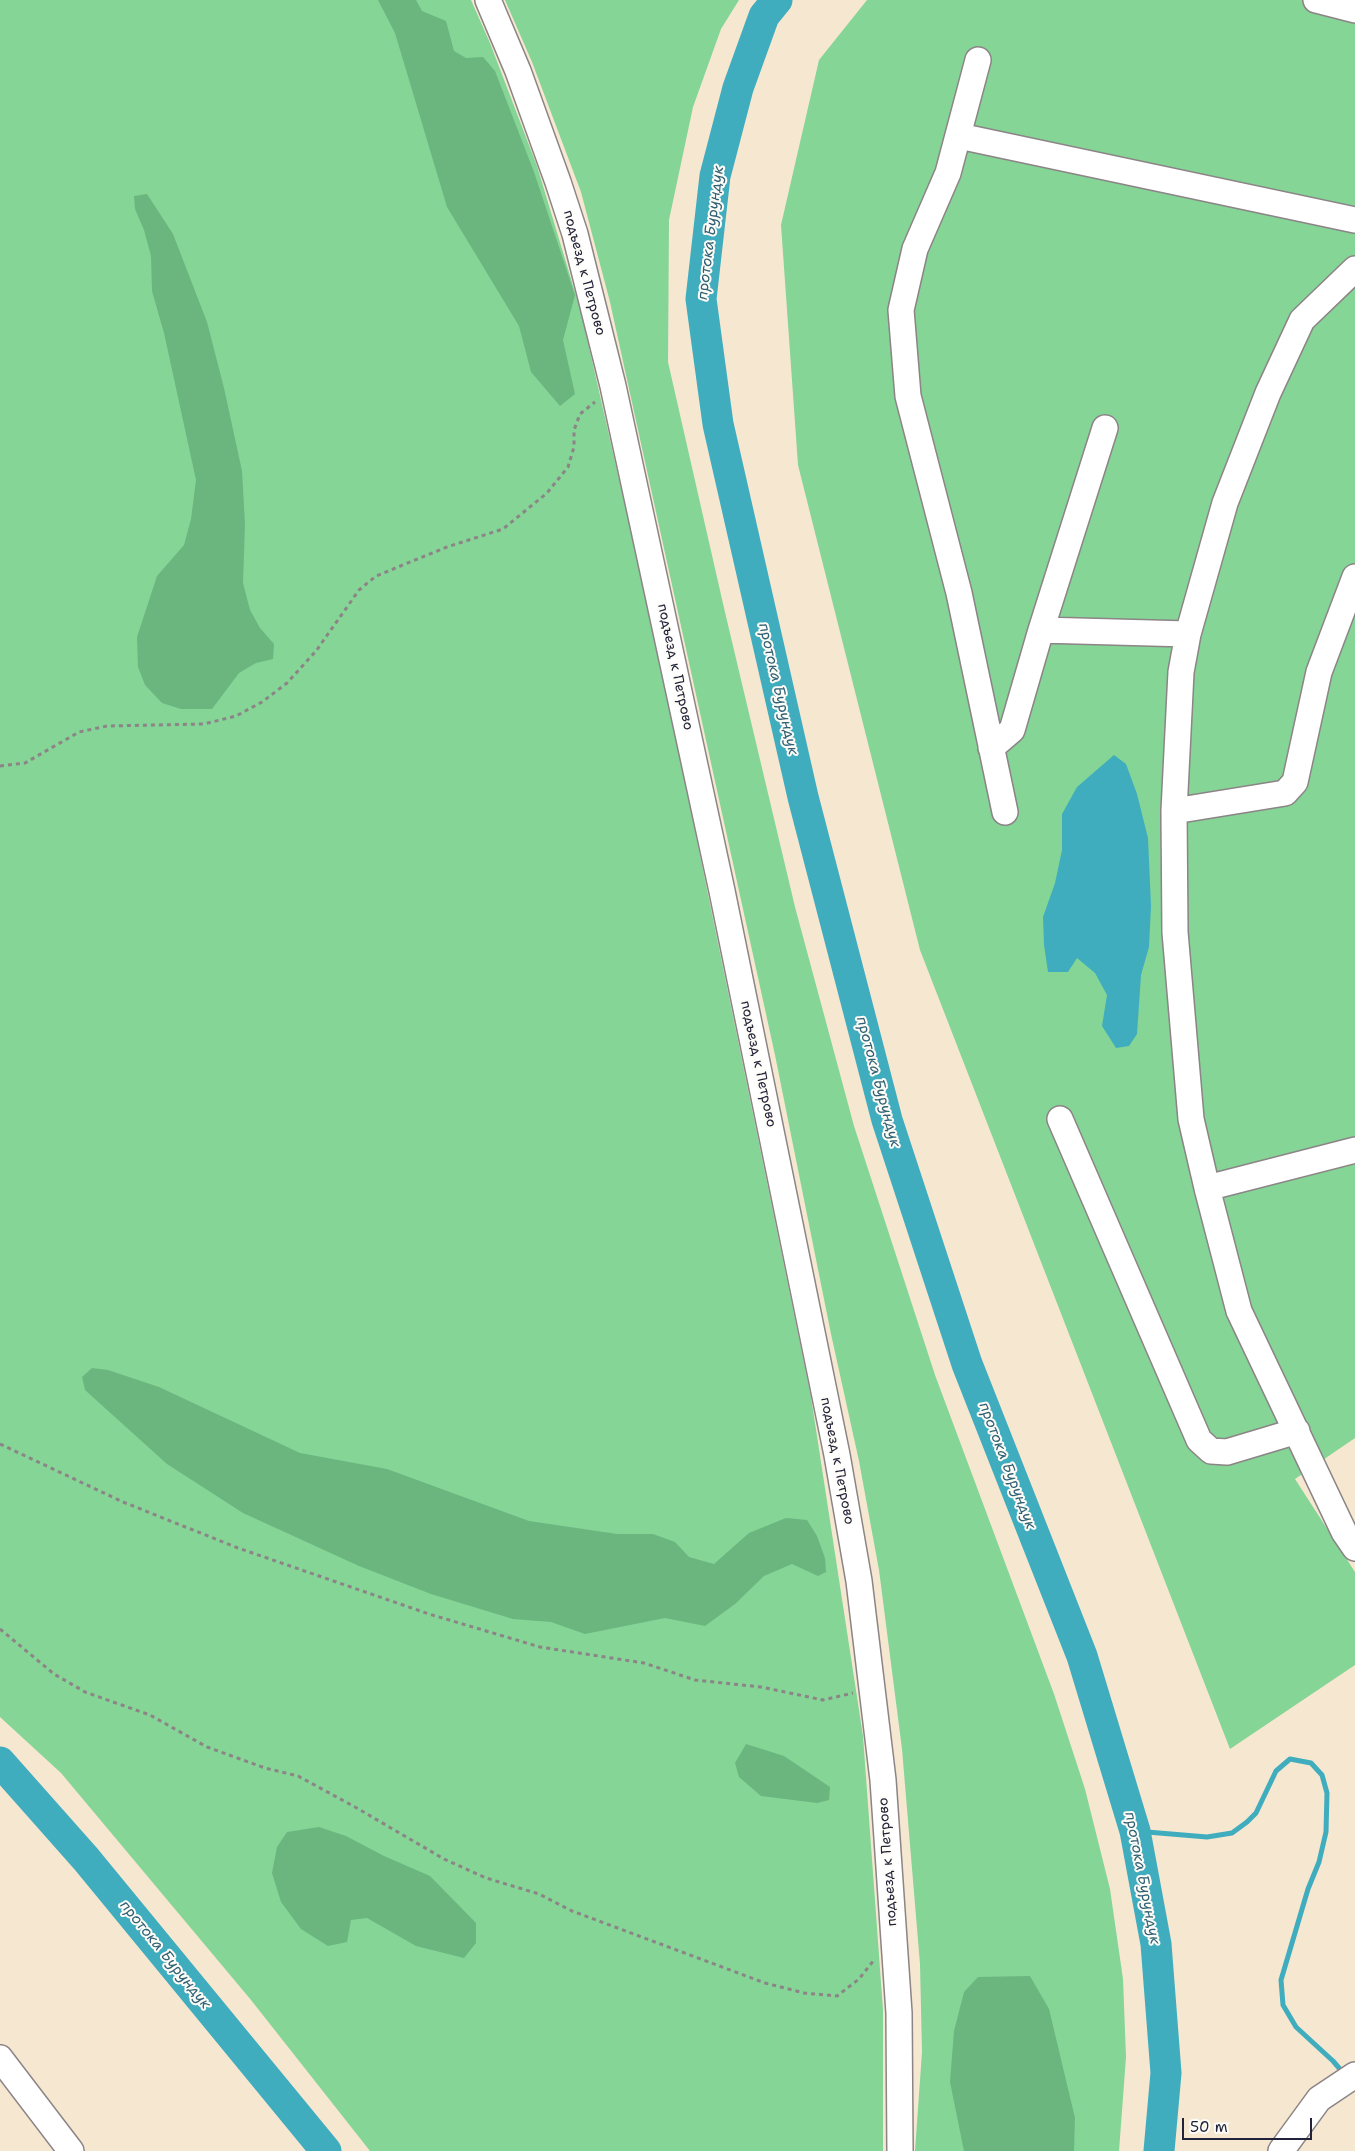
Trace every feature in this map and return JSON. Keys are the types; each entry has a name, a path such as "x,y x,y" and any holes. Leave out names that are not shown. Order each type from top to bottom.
{"street":[{"name":"подъезд к Петрово","path":"488,0 518,71 561,191 589,286 613,386 674,662 788,1211 859,1581 873,1689 882,1780 899,2013 900,2151"},
{"path":"1316,0 1355,10"},
{"path":"978,60 948,173 915,249 901,310 908,396 958,593 1005,812"},
{"path":"959,136 1355,220"},
{"path":"1355,268 1302,320 1268,393 1225,503 1188,634 1181,672 1174,811 1175,932 1191,1119 1207,1188 1239,1311 1344,1532 1355,1548"},
{"path":"991,748 1012,730 1104,428"},
{"path":"1174,811 1285,793 1295,782 1319,672 1355,577"},
{"path":"1041,630 1188,634"},
{"path":"1060,1119 1199,1440 1211,1451 1227,1452 1297,1431"},
{"path":"1207,1188 1355,1150"},
{"path":"0,2058 71,2151"},
{"path":"1281,2151 1320,2099 1355,2075"}],"path":[{"path":"0,766 25,763 79,732 107,726 204,724 236,716 262,702 293,676 316,651 359,590 376,576 446,547 503,529 547,493 568,466 574,447 574,430 580,414 613,386"},
{"path":"0,1444 123,1502 238,1548 429,1614 540,1647 644,1663 695,1680 761,1688 823,1700 873,1689"},
{"path":"0,1629 54,1674 85,1692 150,1715 207,1747 264,1768 298,1776 444,1859 486,1878 539,1894 572,1911 765,1983 804,1993 836,1996 859,1979 893,1936"}],"green space":[{"path":"0,0 471,0 490,43 537,166 581,312 659,655 811,1397 863,1736 883,2010 883,2151 370,2151 251,2000 61,1773 0,1717"},
{"path":"378,0 416,0 422,11 446,21 454,51 466,58 483,57 495,71 534,172 575,295 563,340 575,394 560,406 531,372 519,326 447,207 395,33"},
{"path":"505,0 739,0 721,29 693,107 669,220 668,362 795,907 854,1126 935,1375 1054,1694 1085,1789 1110,1889 1123,1979 1126,2057 1119,2151 915,2151 922,2052 920,1964 902,1749 879,1570 859,1461 831,1334 775,1055 610,302 581,192 532,62"},
{"path":"867,0 1355,0 1355,1438 1295,1479 1355,1572 1355,1665 1230,1749 920,950 798,465 781,225 819,60"},
{"path":"147,194 173,234 207,322 242,471 245,524 243,583 250,610 260,628 274,644 273,659 256,663 239,673 212,709 181,709 162,703 145,685 138,667 137,637 157,576 184,545 191,519 196,480 164,333 152,291 151,256 144,230 135,209 134,196"},
{"path":"92,1368 108,1370 159,1387 300,1453 387,1469 529,1521 617,1534 653,1534 675,1542 689,1557 714,1564 749,1533 786,1518 807,1520 817,1536 825,1558 826,1572 818,1576 792,1564 764,1576 735,1604 705,1626 665,1618 585,1634 551,1622 513,1619 431,1594 359,1566 243,1513 167,1464 85,1390 82,1377"},
{"path":"746,1744 784,1756 830,1787 829,1800 817,1803 761,1796 739,1777 735,1763"},
{"path":"319,1827 346,1836 384,1856 430,1876 476,1923 476,1943 464,1958 416,1946 367,1918 351,1920 347,1942 328,1946 301,1929 281,1902 272,1873 277,1847 287,1832"},
{"path":"1030,1976 1049,2009 1075,2118 1074,2151 964,2151 950,2082 954,2031 964,1992 978,1977"}],"water":[{"path":"1114,755 1126,764 1137,794 1148,838 1151,906 1149,947 1141,975 1137,1034 1129,1046 1116,1048 1102,1026 1107,995 1095,973 1077,958 1068,972 1048,972 1044,945 1043,917 1055,883 1062,850 1062,814 1077,787"}],"waterway":[{"name":"протока Бурундук","path":"777,0 764,16 738,88 715,176 701,299 718,424 803,797 887,1120 967,1364 1082,1656 1135,1831 1156,1944 1166,2073 1159,2151"},
{"path":"1135,1831 1207,1837 1232,1833 1256,1813 1276,1771 1290,1759 1311,1763 1322,1775 1327,1793 1326,1832 1319,1862 1308,1889 1281,1980 1283,2005 1296,2027 1333,2061 1345,2075"},
{"name":"протока Бурундук","path":"0,1762 86,1859 326,2151"}]}
